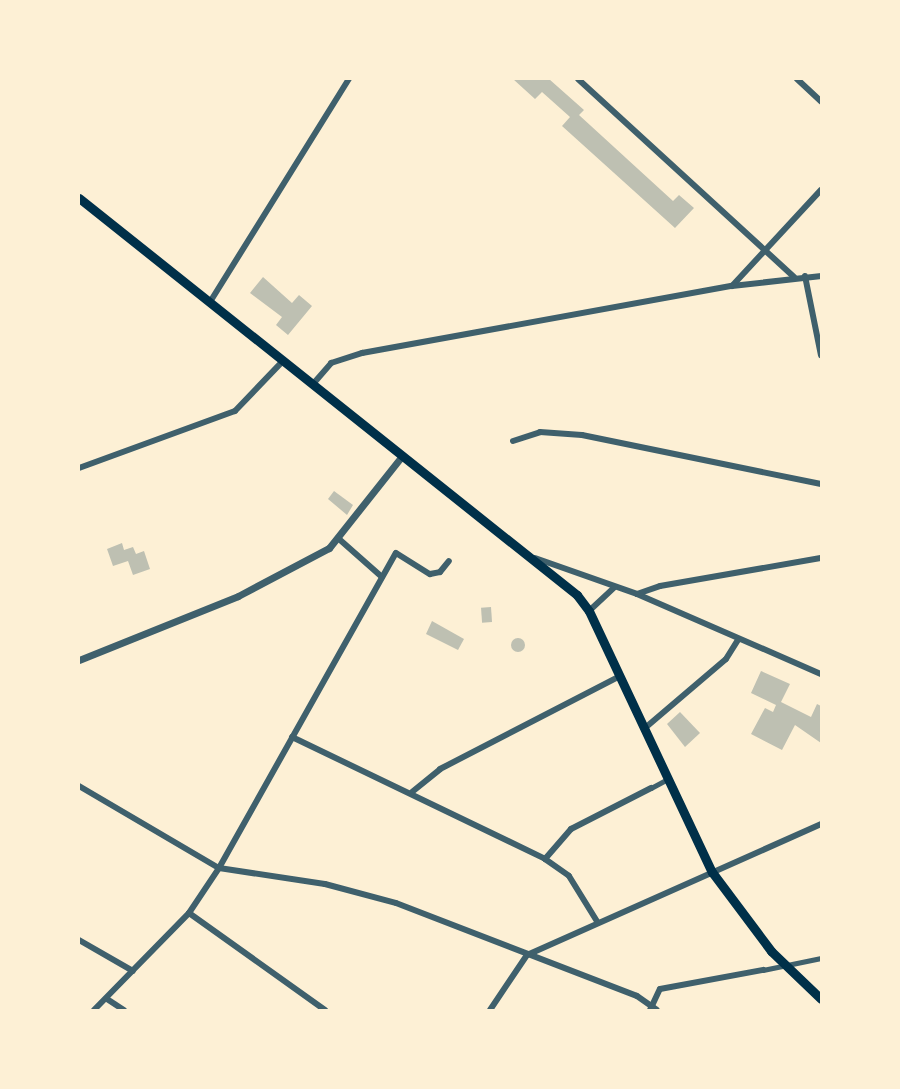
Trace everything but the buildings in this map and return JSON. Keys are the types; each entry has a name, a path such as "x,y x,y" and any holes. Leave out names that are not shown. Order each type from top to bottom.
{"main road":[{"path":"79,198 564,583 589,611 712,872 783,964 821,999"}],"street":[{"path":"210,302 349,79"},
{"path":"578,79 794,276"},
{"path":"797,79 821,102"},
{"path":"732,286 821,190"},
{"path":"313,384 331,363 362,353 732,286 794,276 821,276"},
{"path":"805,276 821,355"},
{"path":"79,468 235,411 283,360"},
{"path":"513,441 540,432 582,435 821,484"},
{"path":"79,660 238,596 339,539 401,456"},
{"path":"339,539 382,576"},
{"path":"94,1010 189,913 219,868 396,552 430,574 440,572 449,561"},
{"path":"527,555 637,594 821,674"},
{"path":"637,594 660,586 821,558"},
{"path":"589,611 615,587"},
{"path":"645,728 726,659 738,640"},
{"path":"412,792 440,769 620,676"},
{"path":"292,737 412,792 545,859 569,876 598,923"},
{"path":"545,859 571,830 668,779"},
{"path":"79,786 219,868 326,884 396,903 653,1009 660,989 821,958"},
{"path":"490,1010 527,955 821,824"},
{"path":"189,913 325,1010"},
{"path":"79,940 133,971"},
{"path":"107,999 124,1010"}]}
